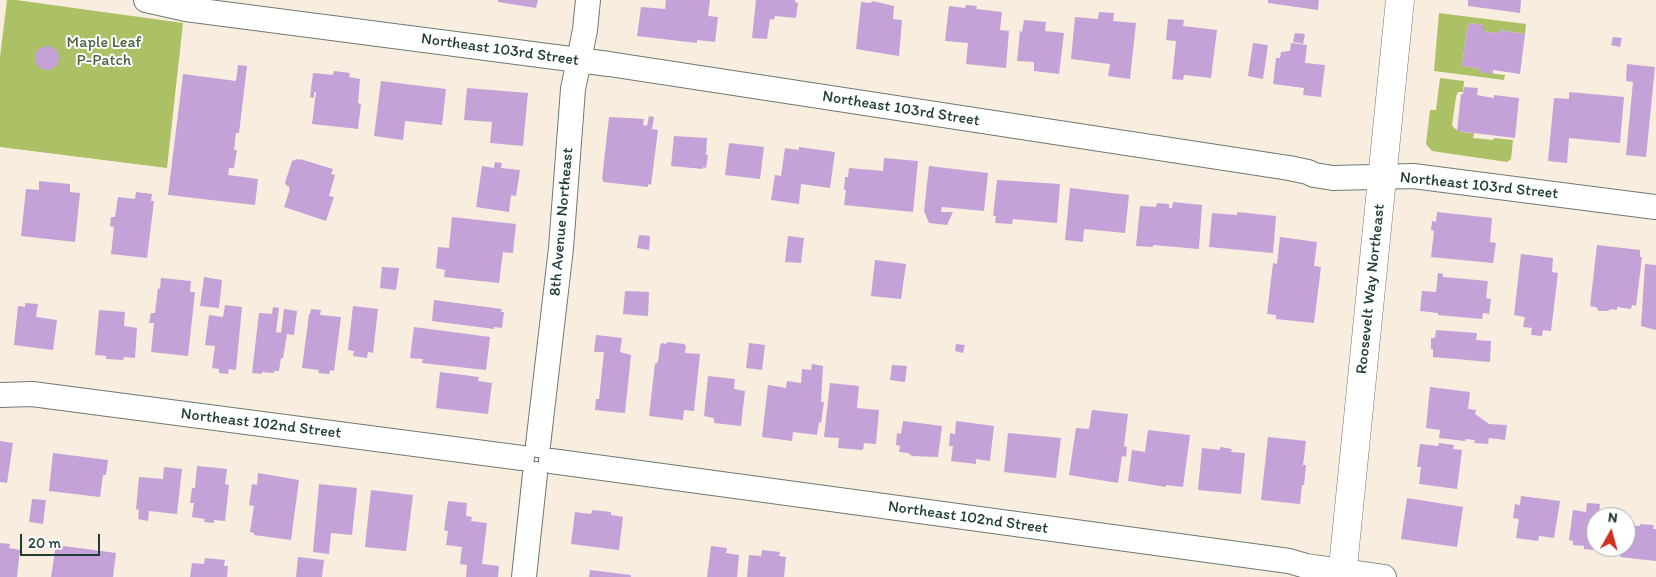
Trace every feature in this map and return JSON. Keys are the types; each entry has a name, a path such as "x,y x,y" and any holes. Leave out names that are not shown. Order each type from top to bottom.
{"main road":[{"name":"Roosevelt Way Northeast","path":"1342,574 1400,0"}],"street":[{"name":"Northeast 103rd Street","path":"146,0 186,9 579,60 1289,168 1322,177 1343,179 1413,176 1656,207"},
{"name":"8th Avenue Northeast","path":"524,577 560,248 573,89 585,30 588,0"},
{"name":"Northeast 102nd Street","path":"0,395 32,394 537,459 1289,561 1342,574 1384,577"}],"green space":[{"name":"Maple Leaf P-Patch","path":"7,0 183,23 167,168 0,147 0,57"},
{"path":"1439,13 1526,24 1525,34 1500,30 1499,33 1483,31 1483,25 1469,23 1462,66 1480,69 1480,72 1505,75 1504,80 1434,71"},
{"path":"1440,78 1464,81 1463,92 1458,92 1456,97 1452,125 1454,128 1462,132 1474,133 1473,138 1513,140 1511,159 1507,162 1432,151 1426,144 1430,110 1436,110"}],"building":[{"path":"498,0 538,0 536,8 498,2"},
{"path":"666,0 710,0 708,16 718,17 715,42 697,40 697,43 637,36 641,7 665,9"},
{"path":"756,0 795,0 798,3 796,18 775,16 774,20 770,19 767,39 752,38"},
{"path":"1268,0 1319,0 1318,10 1268,3"},
{"path":"1468,0 1521,0 1520,13 1468,6"},
{"path":"872,1 894,6 893,19 902,20 899,56 856,49 861,2 871,3"},
{"path":"966,5 977,6 976,9 1002,12 1000,30 1009,31 1006,68 966,64 968,43 945,41 949,6 965,8"},
{"path":"1099,12 1114,13 1113,21 1136,23 1130,79 1108,76 1110,64 1071,59 1075,17 1098,19"},
{"path":"1168,19 1184,20 1183,26 1217,30 1211,78 1184,75 1183,80 1172,79 1176,41 1166,40"},
{"path":"1024,20 1046,22 1045,31 1064,33 1059,74 1034,71 1034,62 1017,61 1020,31 1022,32"},
{"path":"1469,23 1483,25 1483,31 1499,33 1499,30 1525,34 1520,74 1493,70 1493,74 1479,72 1480,69 1462,66"},
{"path":"1295,33 1305,34 1303,44 1293,42"},
{"path":"1613,37 1622,38 1620,47 1611,45"},
{"path":"1253,43 1268,45 1263,79 1248,76"},
{"path":"1291,43 1307,45 1305,63 1325,65 1321,97 1303,95 1304,88 1273,84 1276,58 1280,58 1281,52 1290,51"},
{"path":"47,46 52,47 58,53 58,63 52,69 47,70 42,69 36,63 35,58 36,53 42,47"},
{"path":"1627,64 1655,67 1646,157 1626,155 1633,82 1626,81"},
{"path":"238,65 247,66 239,133 236,133 234,150 237,150 234,168 229,168 228,175 258,179 255,205 168,195 183,74 236,81"},
{"path":"334,71 350,73 349,77 360,79 358,103 361,104 358,129 312,124 316,92 314,92 314,98 310,97 313,73 333,75"},
{"path":"381,81 446,89 442,125 405,121 403,140 374,136"},
{"path":"1464,87 1478,88 1477,95 1494,98 1494,95 1519,98 1515,138 1457,131 1461,94 1463,94"},
{"path":"467,88 528,93 523,146 490,143 492,122 464,120"},
{"path":"1569,92 1624,97 1620,143 1569,138 1567,163 1548,161 1554,98 1569,99"},
{"path":"649,116 654,117 652,129 658,130 651,185 648,184 648,187 603,182 609,117 644,119 643,125 647,126"},
{"path":"674,136 707,138 706,155 708,155 706,168 671,166"},
{"path":"729,143 764,147 760,179 725,175"},
{"path":"799,147 835,152 830,188 801,184 799,204 771,200 775,175 781,176 785,148 799,150"},
{"path":"884,158 918,161 913,212 844,205 845,177 848,177 849,168 883,171"},
{"path":"297,159 333,169 331,174 335,175 329,196 334,197 326,221 284,207 290,189 285,183 292,161"},
{"path":"495,162 502,163 501,168 520,170 516,196 511,195 509,212 476,207 482,166 494,168"},
{"path":"929,166 988,173 984,211 942,207 941,212 953,212 947,225 929,223 924,211"},
{"path":"997,180 1060,184 1057,223 1013,219 1012,224 995,223 996,216 993,216"},
{"path":"39,181 70,184 70,192 80,193 75,242 21,236 26,189 39,190"},
{"path":"1070,188 1129,195 1125,233 1084,229 1083,242 1065,240"},
{"path":"136,192 152,194 151,201 154,201 147,258 111,254 114,227 110,226 111,217 115,217 118,197 135,199"},
{"path":"1173,202 1202,205 1199,249 1153,245 1153,247 1136,246 1140,206 1156,207 1157,203 1169,204 1169,208 1172,208"},
{"path":"1237,212 1276,216 1273,253 1209,247 1212,213 1237,215"},
{"path":"1437,212 1492,218 1490,242 1496,243 1493,263 1431,257 1434,231 1431,230 1432,221 1436,222"},
{"path":"452,217 516,224 513,253 503,252 499,283 444,277 445,270 436,268 438,247 449,248"},
{"path":"639,235 650,236 649,250 637,248"},
{"path":"788,236 804,238 801,263 785,262"},
{"path":"1280,237 1317,242 1314,266 1321,267 1314,323 1276,319 1276,315 1267,314 1273,263 1277,264"},
{"path":"1597,245 1640,250 1640,257 1642,257 1636,306 1632,305 1631,309 1617,307 1617,310 1599,311 1596,307 1590,306"},
{"path":"1521,254 1553,258 1552,272 1558,273 1551,331 1543,330 1542,336 1531,335 1532,328 1523,327 1525,317 1514,315"},
{"path":"875,260 906,264 901,299 871,296"},
{"path":"1645,264 1656,265 1656,330 1641,326"},
{"path":"382,267 399,268 396,290 380,288"},
{"path":"1438,273 1443,274 1443,277 1488,281 1486,298 1491,299 1489,314 1483,313 1482,319 1438,315 1438,313 1420,311 1422,291 1436,292"},
{"path":"204,277 222,280 219,308 200,306"},
{"path":"161,278 191,281 190,292 195,292 188,356 151,352 154,323 149,323 151,313 155,313"},
{"path":"625,291 649,292 648,316 623,314"},
{"path":"434,300 502,309 501,312 504,312 502,328 494,327 494,329 432,321"},
{"path":"25,303 38,304 36,317 57,320 53,350 14,345 18,306 25,307"},
{"path":"225,305 242,307 236,370 229,369 228,374 219,373 219,369 212,368 215,346 205,345 209,315 223,317"},
{"path":"353,306 378,309 373,353 368,352 367,358 353,356 354,351 348,350"},
{"path":"273,307 279,308 276,332 281,333 284,309 297,311 294,335 287,334 279,371 274,371 274,373 262,372 262,374 252,373 259,313 272,314"},
{"path":"311,309 321,310 320,315 341,317 334,371 330,370 329,374 318,373 319,370 302,368"},
{"path":"99,310 125,312 124,326 137,328 135,358 124,357 123,360 106,359 106,356 95,355"},
{"path":"414,327 490,337 486,370 422,363 423,359 410,358"},
{"path":"1436,330 1477,333 1476,340 1491,341 1490,362 1433,357 1431,338 1435,338"},
{"path":"596,335 622,338 620,352 631,355 625,413 595,410 596,399 599,399 604,352 594,352"},
{"path":"668,342 684,344 686,346 685,353 700,354 694,411 684,410 683,420 649,416 655,364 658,362 660,345"},
{"path":"749,343 765,345 762,370 746,368"},
{"path":"956,344 965,345 963,353 955,351"},
{"path":"812,364 823,366 821,402 824,402 817,435 793,432 792,441 762,437 768,385 786,388 787,381 801,383 802,369 811,370"},
{"path":"892,365 907,366 905,382 890,380"},
{"path":"440,372 479,377 478,381 492,383 488,414 436,408"},
{"path":"708,376 735,379 734,389 745,391 741,426 714,423 714,418 704,416"},
{"path":"830,383 859,386 857,408 879,410 876,444 864,443 863,450 838,448 839,438 824,437"},
{"path":"1430,387 1470,392 1468,409 1476,410 1475,414 1489,424 1507,425 1505,440 1489,438 1488,444 1474,443 1475,440 1466,439 1465,441 1439,438 1440,430 1426,428"},
{"path":"1092,410 1128,414 1124,446 1127,447 1126,457 1122,456 1118,483 1069,475 1076,428 1089,429"},
{"path":"903,421 942,426 938,457 912,456 908,453 899,452 900,446 896,445 897,433 901,434"},
{"path":"956,421 994,426 990,461 976,459 976,464 951,461 953,446 949,446 950,433 955,434"},
{"path":"1148,430 1190,435 1183,487 1166,485 1166,487 1128,481 1132,450 1145,452"},
{"path":"1008,433 1061,438 1056,478 1004,472"},
{"path":"1268,437 1306,441 1303,465 1306,465 1300,504 1261,500"},
{"path":"0,441 13,443 7,483 0,482"},
{"path":"1439,443 1454,445 1453,449 1462,450 1457,489 1419,484 1421,467 1417,467 1420,444 1438,446"},
{"path":"1220,447 1232,449 1231,452 1245,453 1241,494 1198,490 1202,448 1220,450"},
{"path":"53,453 108,460 106,475 103,475 100,497 49,491"},
{"path":"197,466 227,469 225,484 229,485 225,521 214,520 214,523 204,522 205,519 192,517 194,503 190,503 192,488 195,488"},
{"path":"164,467 182,469 177,514 149,511 148,521 138,519 139,510 136,509 139,477 163,479"},
{"path":"258,473 299,480 291,540 254,535 254,533 250,532 254,506 249,505 252,484 257,485"},
{"path":"319,484 357,488 352,535 331,533 329,554 313,552"},
{"path":"371,490 413,495 406,551 365,547"},
{"path":"1521,496 1560,501 1554,538 1539,536 1538,541 1516,538 1519,519 1513,518 1515,504 1520,505"},
{"path":"1407,498 1463,507 1457,547 1401,539"},
{"path":"32,499 46,500 43,524 29,522"},
{"path":"448,501 467,503 466,516 472,517 471,521 487,523 482,564 499,566 498,577 466,577 467,565 460,564 462,547 446,545 448,531 444,530"},
{"path":"1587,503 1600,504 1600,507 1587,507"},
{"path":"592,510 611,512 611,515 623,517 619,550 571,544 575,512 591,514"},
{"path":"1573,510 1586,512 1586,549 1584,549 1584,546 1573,545 1573,541 1569,540"},
{"path":"1640,524 1654,525 1653,529 1656,529 1656,561 1620,557 1636,557 1636,526 1640,526"},
{"path":"0,543 10,544 9,548 20,550 17,577 0,577"},
{"path":"56,545 116,553 113,577 51,577"},
{"path":"711,546 727,548 726,553 739,555 737,577 707,577"},
{"path":"762,550 780,552 779,556 786,557 784,577 747,577 749,555 761,556"},
{"path":"298,557 324,560 322,577 296,577"},
{"path":"205,558 225,560 224,566 228,566 227,577 190,577 192,563 204,564"},
{"path":"590,570 631,575 631,577 589,577"}]}
